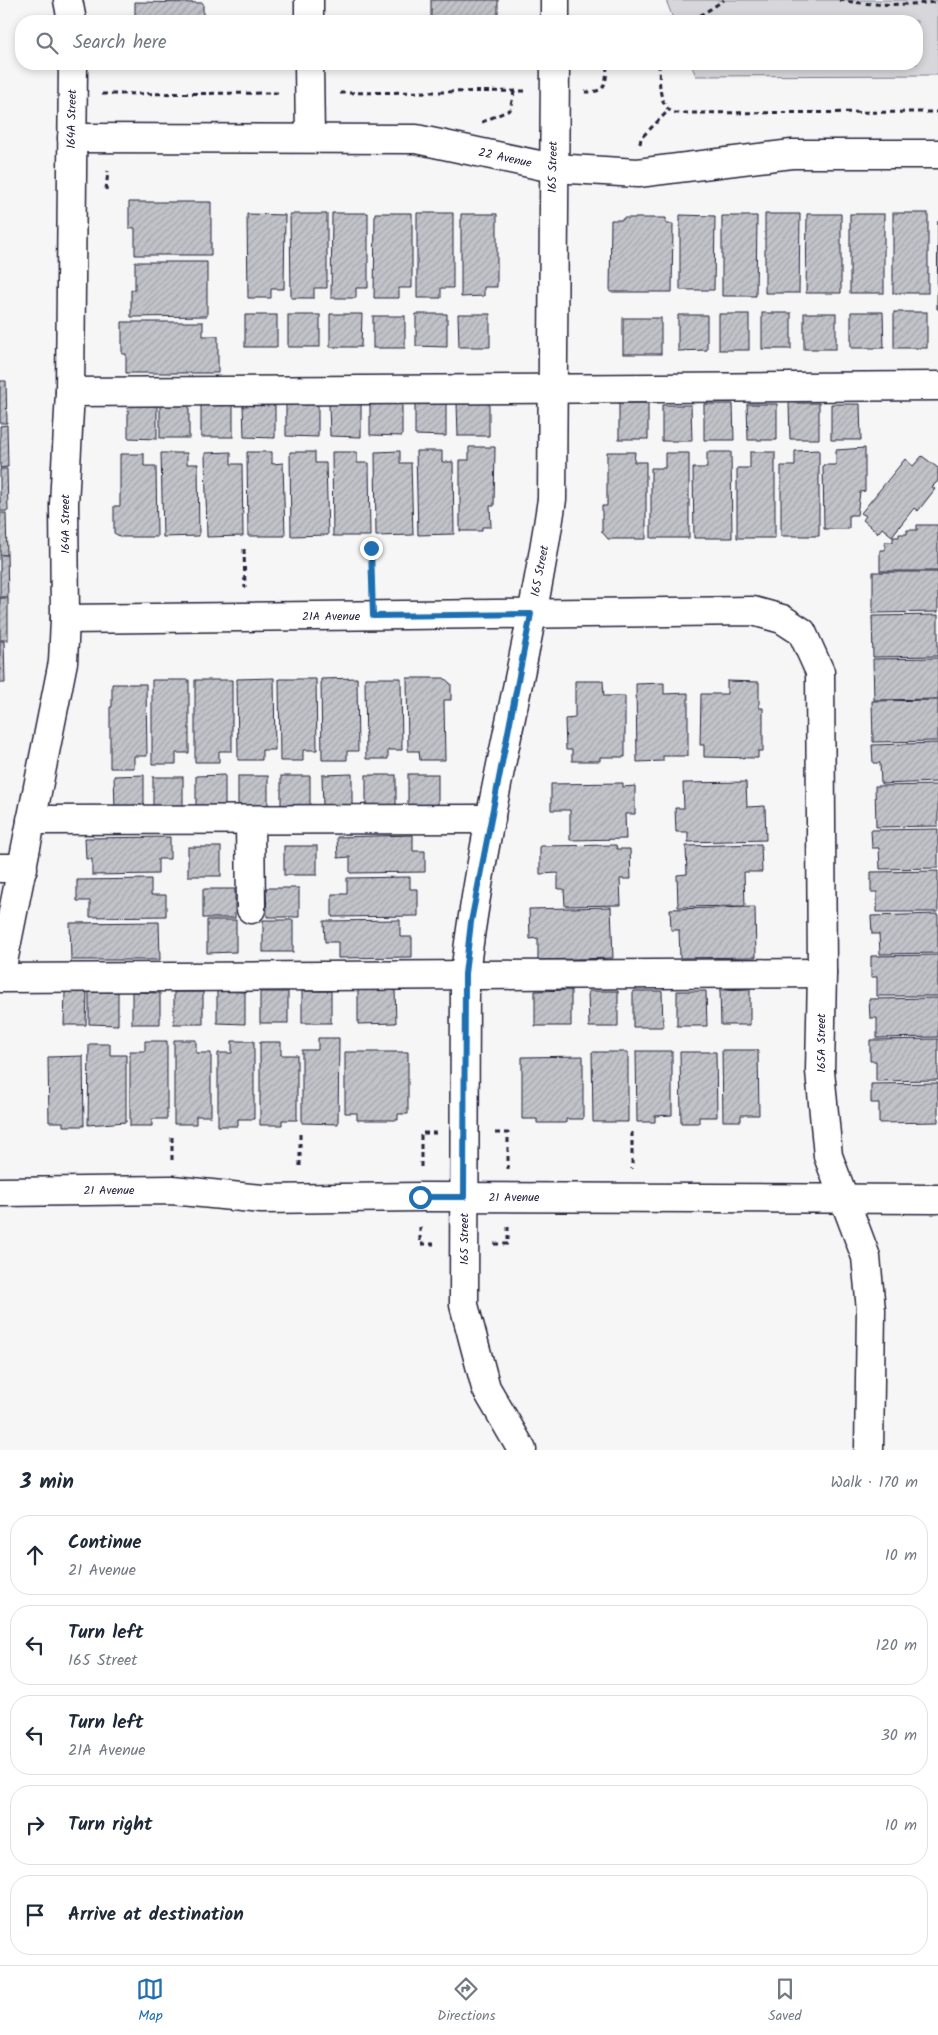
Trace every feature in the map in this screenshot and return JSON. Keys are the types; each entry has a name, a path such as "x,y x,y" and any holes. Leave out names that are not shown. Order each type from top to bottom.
{"street":[{"path":"68,0 71,15"},
{"path":"309,0 309,15"},
{"path":"555,0 555,15"},
{"name":"164A Street","path":"0,978 11,868 30,820 63,662 65,619 64,504 70,392 73,70"},
{"path":"309,70 310,138"},
{"name":"165 Street","path":"522,1450 486,1388 464,1305 465,974 471,922 545,547 552,499 555,70"},
{"name":"22 Avenue","path":"72,138 416,139 553,168 638,173 792,154 938,154"},
{"path":"70,392 938,386"},
{"name":"21A Avenue","path":"65,619 754,611 782,619 802,632"},
{"name":"165A Street","path":"802,632 820,672 822,973 820,1071 828,1156 866,1257 871,1310 870,1450"},
{"path":"30,820 491,819"},
{"path":"250,820 251,909"},
{"path":"0,978 822,973"},
{"name":"21 Avenue","path":"0,1192 172,1190 262,1199 464,1197 938,1199"}],"path":[{"path":"701,15 724,0"},
{"path":"839,0 862,4 898,5 938,2"},
{"path":"580,92 594,92 602,88 606,83 607,70"},
{"path":"660,70 662,100 668,111 682,114 938,112"},
{"path":"480,129 483,121 510,110 514,92"},
{"path":"639,147 640,138 668,111"},
{"path":"106,190 108,171"},
{"path":"371,548 373,616"},
{"path":"244,549 245,617"},
{"path":"632,1132 632,1198"},
{"path":"420,1173 420,1133 439,1133"},
{"path":"489,1133 508,1133 508,1172"},
{"path":"490,1244 508,1244 508,1218"},
{"path":"420,1219 420,1244 436,1244"}],"shaded area":[{"path":"666,0 938,0 938,75 696,76 694,70 923,70 923,15 672,15"}],"building":[{"path":"431,0 498,0 498,15 431,15"},
{"path":"135,2 203,3 203,15 135,15"},
{"path":"129,202 211,202 211,255 135,255 135,228 129,228"},
{"path":"332,213 368,213 368,288 356,288 356,298 331,298"},
{"path":"375,213 412,213 412,288 399,288 399,298 374,298"},
{"path":"417,213 453,213 453,288 441,288 441,298 417,298"},
{"path":"893,213 928,213 928,293 893,293"},
{"path":"247,214 285,215 284,289 271,289 271,298 248,298"},
{"path":"290,214 327,214 327,288 314,288 314,298 291,298"},
{"path":"461,214 497,214 497,287 484,287 484,296 461,297"},
{"path":"765,214 800,214 799,293 765,293"},
{"path":"807,214 841,214 841,293 806,293"},
{"path":"850,214 884,214 884,293 850,293"},
{"path":"680,215 715,216 714,290 680,290"},
{"path":"722,216 757,216 756,296 722,296"},
{"path":"623,218 666,218 666,224 673,224 672,292 610,292 611,220 623,220"},
{"path":"938,221 938,309 937,309"},
{"path":"135,262 207,262 207,316 131,317 131,290 135,290"},
{"path":"851,312 883,312 884,348 851,348"},
{"path":"894,312 927,312 927,348 894,348"},
{"path":"762,313 791,313 791,349 762,349"},
{"path":"804,313 836,313 836,349 804,349"},
{"path":"330,314 362,314 361,347 330,347"},
{"path":"416,314 447,314 447,347 416,346"},
{"path":"458,314 490,314 490,347 459,347"},
{"path":"719,314 749,314 749,350 719,350"},
{"path":"245,315 277,315 277,347 245,347"},
{"path":"288,315 320,315 320,347 288,347"},
{"path":"678,315 707,315 707,350 678,351"},
{"path":"373,316 405,316 405,348 373,348"},
{"path":"623,318 661,318 661,354 623,354"},
{"path":"122,322 203,322 203,336 218,336 218,373 126,373 126,354 122,354"},
{"path":"0,381 6,381 7,423 0,423"},
{"path":"370,403 402,403 402,436 370,435"},
{"path":"415,403 446,403 446,436 415,435"},
{"path":"457,403 489,403 489,436 458,436"},
{"path":"619,403 648,403 648,439 619,439"},
{"path":"789,403 819,403 819,439 790,439"},
{"path":"201,404 233,404 233,437 201,437"},
{"path":"286,404 318,404 318,437 286,436"},
{"path":"329,404 361,404 361,437 330,436"},
{"path":"704,404 733,404 734,440 704,440"},
{"path":"747,404 777,404 777,440 748,440"},
{"path":"831,404 860,404 861,440 831,440"},
{"path":"160,405 189,405 189,438 160,438"},
{"path":"243,405 275,405 275,438 244,437"},
{"path":"662,405 691,405 692,441 662,441"},
{"path":"128,406 157,406 157,439 128,438"},
{"path":"7,425 8,467 0,468 0,426"},
{"path":"469,447 495,447 494,506 490,506 491,527 482,527 482,531 460,531 460,460 469,460"},
{"path":"865,448 865,491 860,492 857,515 849,515 849,529 824,529 823,465 836,465 836,450"},
{"path":"819,450 819,536 781,536 781,466 795,466 795,451"},
{"path":"400,451 400,463 411,463 413,535 376,536 375,452"},
{"path":"416,451 442,451 442,462 453,462 454,534 418,535"},
{"path":"231,452 231,464 242,464 243,536 207,537 205,453"},
{"path":"247,452 272,452 272,464 283,463 285,536 248,536"},
{"path":"290,452 315,452 315,463 326,463 328,535 291,536"},
{"path":"332,452 357,452 357,463 369,463 370,536 333,536"},
{"path":"607,452 635,452 634,462 646,462 646,539 608,539 602,532 602,506 607,506"},
{"path":"707,452 731,452 732,538 694,538 693,468 707,468"},
{"path":"750,452 775,452 775,538 737,538 737,468 750,468"},
{"path":"161,453 187,453 187,464 198,464 199,536 163,537"},
{"path":"665,453 689,453 689,538 651,538 651,468 665,468"},
{"path":"120,454 144,454 144,466 156,466 157,537 121,537 114,533 114,506 120,506"},
{"path":"922,456 938,468 938,481 932,487 935,489 918,511 914,508 892,536 882,528 878,533 863,520 866,516 861,513 905,459 913,466"},
{"path":"0,469 7,469 8,511 0,511"},
{"path":"0,513 6,513 7,555 0,555"},
{"path":"917,525 938,525 938,571 880,571 880,550 885,550 885,542 893,542 893,537 899,537 899,534 907,534 907,530 917,530"},
{"path":"0,555 7,555 8,597 0,597"},
{"path":"873,572 938,572 938,612 873,613"},
{"path":"0,598 8,598 8,640 0,640"},
{"path":"938,615 938,656 873,657 872,616"},
{"path":"0,641 4,641 5,683 0,683"},
{"path":"938,658 938,699 874,700 873,659"},
{"path":"274,678 275,750 262,750 262,760 238,760 237,679"},
{"path":"357,678 358,751 347,751 347,760 322,760 321,679"},
{"path":"365,678 401,678 402,750 388,750 388,759 366,759"},
{"path":"407,678 444,678 451,684 451,700 444,700 445,760 420,760 419,751 408,751"},
{"path":"279,679 316,679 317,750 303,750 303,761 280,761"},
{"path":"152,680 189,680 189,753 176,753 176,764 152,764"},
{"path":"195,680 232,680 232,751 219,751 219,762 195,762"},
{"path":"575,681 603,681 604,696 625,696 625,757 600,757 600,761 572,761 572,750 566,750 565,719 575,718"},
{"path":"727,681 759,682 759,708 763,708 763,751 758,751 758,758 704,757 704,745 700,745 701,694 727,694"},
{"path":"664,683 664,694 688,693 688,756 663,756 663,761 637,762 636,684"},
{"path":"112,684 146,684 147,756 134,756 134,768 110,768"},
{"path":"938,700 938,741 873,742 872,701"},
{"path":"938,743 938,782 881,784 880,763 873,763 872,745"},
{"path":"352,774 352,807 323,807 322,775"},
{"path":"408,774 438,774 438,806 408,806"},
{"path":"144,775 144,808 115,808 114,776"},
{"path":"225,775 225,808 196,808 196,776"},
{"path":"366,775 396,775 396,807 366,807"},
{"path":"238,776 268,776 268,808 238,808"},
{"path":"281,776 310,776 310,808 281,808"},
{"path":"153,777 183,777 183,809 153,809"},
{"path":"746,782 747,807 765,806 766,840 688,842 688,832 676,832 675,808 684,808 683,783"},
{"path":"623,783 623,787 635,786 635,814 625,814 626,839 570,840 570,810 551,810 551,784"},
{"path":"938,785 938,826 876,827 875,786"},
{"path":"938,829 938,868 880,869 879,848 872,848 871,830"},
{"path":"413,835 413,851 425,851 425,872 350,873 350,857 338,858 337,837"},
{"path":"170,837 170,859 158,859 158,874 92,875 92,859 86,859 85,838"},
{"path":"761,844 762,872 744,872 745,906 678,907 677,875 687,874 686,846"},
{"path":"616,845 617,849 630,849 631,879 620,879 621,905 565,906 564,889 558,889 558,873 540,874 540,846"},
{"path":"284,846 317,846 317,875 284,875"},
{"path":"188,847 221,847 221,876 188,876"},
{"path":"938,871 938,912 877,912 877,892 871,892 871,872"},
{"path":"410,877 410,889 418,889 418,916 332,917 332,894 347,894 347,878"},
{"path":"151,879 151,895 166,895 166,916 90,917 90,901 77,901 77,880"},
{"path":"266,888 299,888 299,917 267,917"},
{"path":"203,889 235,889 235,918 203,918"},
{"path":"611,907 613,958 538,960 538,938 530,939 529,909"},
{"path":"755,907 756,957 680,958 679,930 671,930 670,909"},
{"path":"938,914 938,953 880,954 879,934 872,934 871,916"},
{"path":"207,920 236,920 236,952 207,953"},
{"path":"263,920 293,920 293,952 263,952"},
{"path":"400,920 400,937 412,937 412,957 338,958 338,942 325,942 324,921"},
{"path":"159,922 160,960 71,960 70,923"},
{"path":"938,955 938,996 877,996 877,977 871,977 871,956"},
{"path":"395,989 396,1023 358,1024 358,990"},
{"path":"750,989 750,1025 721,1025 720,990"},
{"path":"571,990 571,1026 535,1026 535,991"},
{"path":"217,991 245,992 245,1024 217,1023"},
{"path":"302,991 331,991 331,1023 302,1023"},
{"path":"588,991 618,991 618,1027 589,1027"},
{"path":"633,991 662,991 663,1027 633,1027"},
{"path":"677,991 706,991 707,1026 677,1026"},
{"path":"65,992 87,992 86,1025 64,1025"},
{"path":"89,992 118,992 118,1025 89,1024"},
{"path":"132,992 160,993 160,1024 132,1024"},
{"path":"174,992 203,992 203,1024 174,1024"},
{"path":"260,992 288,992 288,1023 260,1023"},
{"path":"938,998 938,1037 877,1038 877,1018 870,1018 869,999"},
{"path":"318,1038 339,1038 338,1124 302,1123 302,1050 318,1050"},
{"path":"938,1039 938,1080 876,1081 876,1061 870,1061 870,1040"},
{"path":"174,1040 196,1040 196,1053 211,1053 211,1116 196,1116 196,1124 174,1124"},
{"path":"145,1041 167,1041 167,1119 152,1119 152,1126 130,1126 130,1051 145,1051"},
{"path":"232,1041 254,1041 254,1119 238,1119 238,1126 218,1126 218,1053 232,1053"},
{"path":"260,1042 281,1042 281,1055 297,1055 297,1120 282,1120 282,1125 260,1125"},
{"path":"89,1044 110,1044 110,1055 126,1055 126,1122 88,1125"},
{"path":"722,1050 758,1050 759,1115 741,1115 741,1121 723,1121"},
{"path":"636,1051 672,1051 672,1115 655,1116 655,1122 637,1122"},
{"path":"345,1052 408,1052 408,1114 398,1114 398,1120 357,1120 357,1113 345,1113"},
{"path":"592,1052 628,1052 628,1122 593,1122"},
{"path":"680,1052 716,1052 717,1117 699,1117 699,1123 681,1123"},
{"path":"83,1056 84,1126 63,1126 63,1122 49,1122 48,1057"},
{"path":"583,1056 583,1119 566,1119 566,1123 537,1123 537,1119 522,1119 522,1057"},
{"path":"938,1083 938,1122 879,1123 879,1103 871,1103 871,1084"}],"route":[{"path":"371,548 373,616 531,614 507,729 471,922 465,974 464,1197 420,1197"}]}
